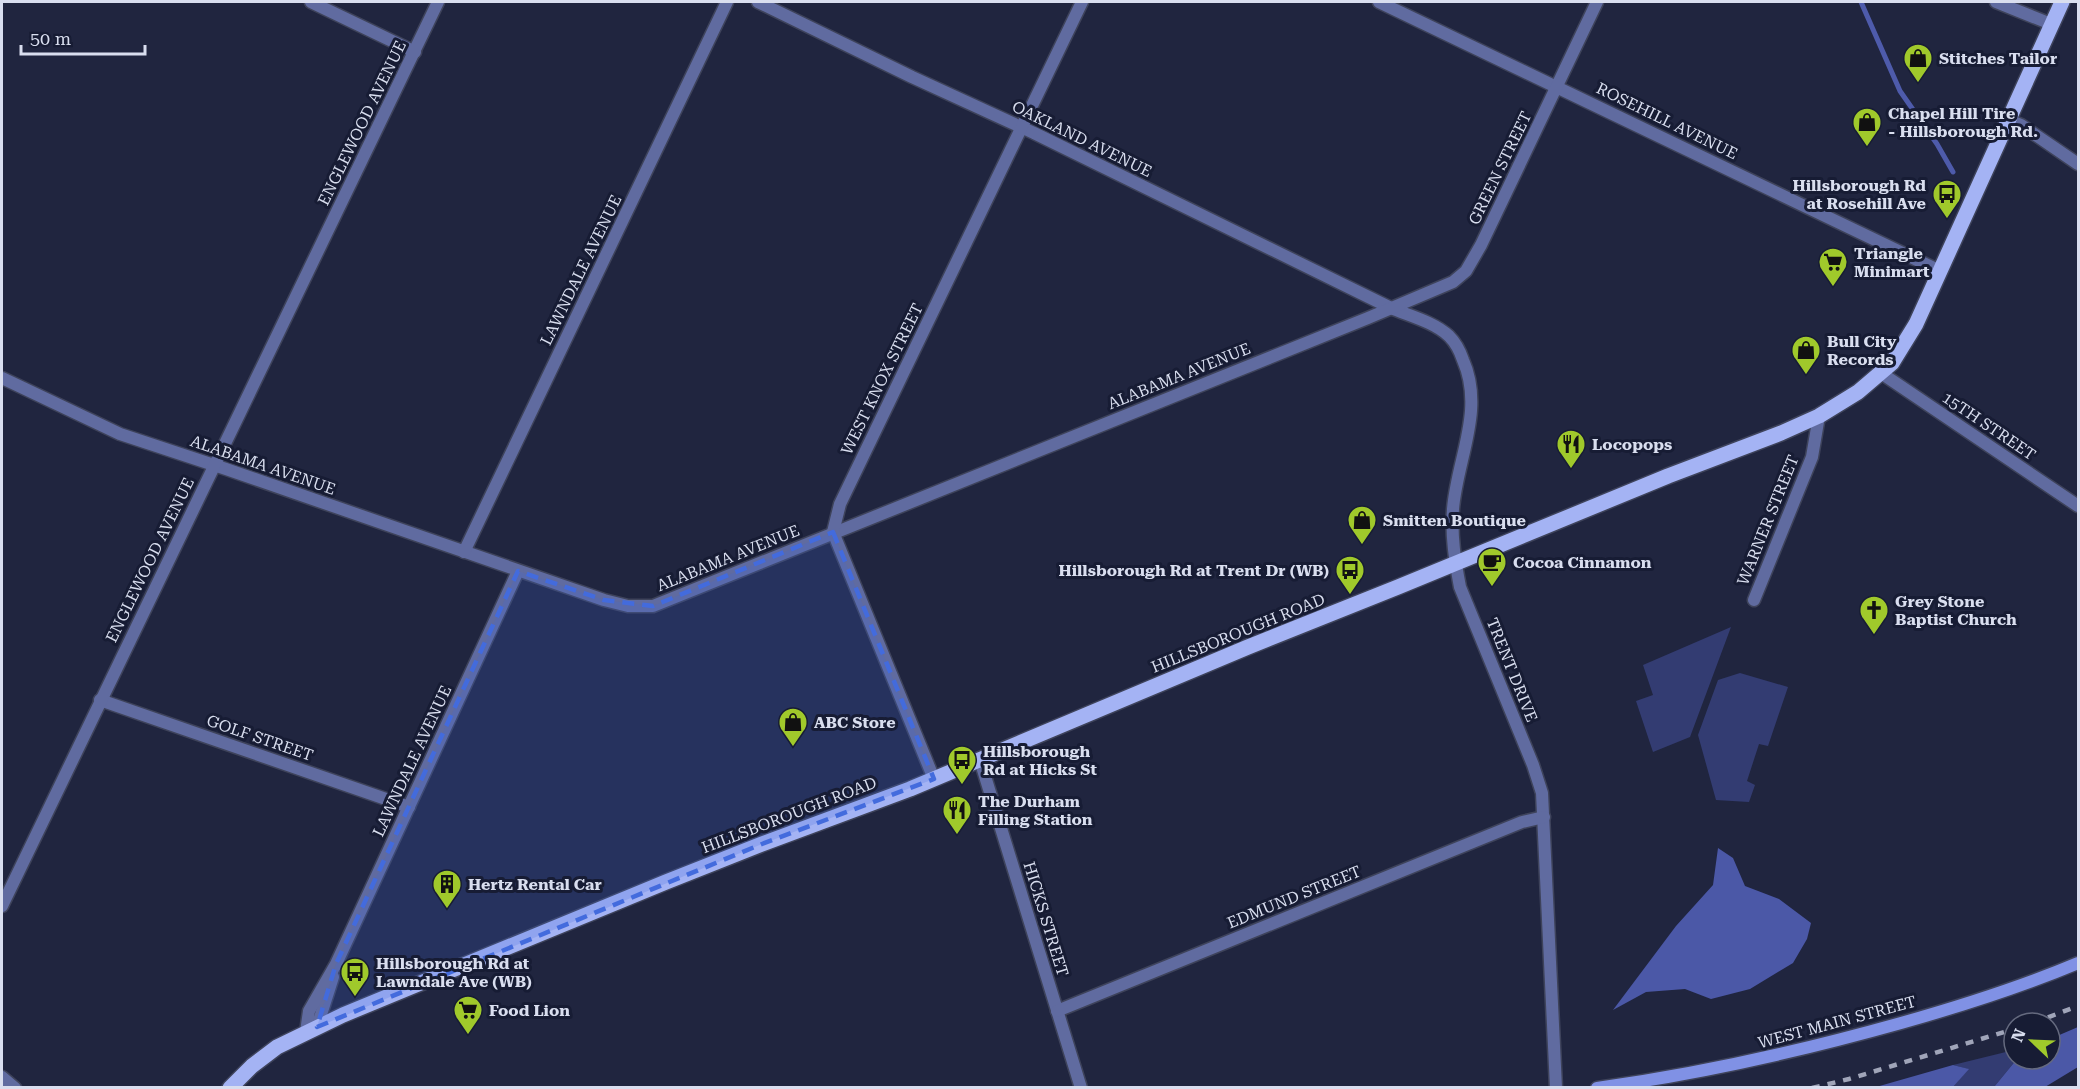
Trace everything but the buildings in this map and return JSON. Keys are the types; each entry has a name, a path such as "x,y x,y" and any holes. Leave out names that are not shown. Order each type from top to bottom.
{"main road":[{"name":"HILLSBOROUGH ROAD","path":"230,1088 266,1055 312,1030 666,882 933,779 1248,646 1819,416 1858,392 1892,363 1908,339 2062,2"},
{"name":"WEST MAIN STREET","path":"1597,1088 1653,1080 1819,1046 1959,1006 2079,963"}],"street":[{"path":"311,2 415,52"},
{"name":"ENGLEWOOD AVENUE","path":"2,906 438,2"},
{"name":"LAWNDALE AVENUE","path":"464,552 727,2"},
{"name":"OAKLAND AVENUE","path":"758,2 1391,308"},
{"name":"WEST KNOX STREET","path":"833,532 840,504 1082,2"},
{"name":"ROSEHILL AVENUE","path":"1379,2 1940,271"},
{"name":"GREEN STREET","path":"1391,308 1453,282 1466,271 1481,245 1597,2"},
{"path":"1996,2 2051,24"},
{"path":"2009,120 2021,125 2079,164"},
{"name":"ALABAMA AVENUE","path":"2,378 120,434 604,600 628,606 653,606 1391,308"},
{"name":"TRENT DRIVE","path":"1391,308 1433,326 1449,336 1460,352 1469,376 1471,418 1453,509 1455,563 1460,587 1533,765 1542,793 1556,1088"},
{"name":"15TH STREET","path":"1881,372 2079,506"},
{"name":"WARNER STREET","path":"1754,600 1812,457 1819,416"},
{"path":"833,532 933,779"},
{"name":"LAWNDALE AVENUE","path":"312,1030 336,964 518,571"},
{"name":"GOLF STREET","path":"100,700 409,807"},
{"name":"HICKS STREET","path":"980,760 1081,1088"},
{"name":"EDMUND STREET","path":"1057,1011 1522,822 1544,817"},
{"path":"2,1077 15,1088"}],"highlighted area":[{"path":"833,532 934,779 762,844 317,1027 336,964 518,571 604,600 653,606"}],"shaded area":[{"path":"1731,627 1690,737 1653,752 1636,701 1653,695 1643,665"},
{"path":"1740,673 1788,687 1768,746 1759,744 1747,781 1755,785 1749,802 1716,800 1698,735 1718,680"},
{"path":"1718,848 1733,858 1745,886 1779,899 1811,923 1807,939 1793,963 1750,989 1711,999 1685,989 1646,992 1613,1010 1676,926 1713,885"},
{"path":"2078,1027 2078,1067 2045,1087 1994,1087 2007,1071 2062,1071 2062,1034"},
{"path":"2002,1053 2002,1071 2007,1071 1994,1087 1953,1087 1968,1069 1953,1065"},
{"path":"1953,1065 1969,1069 1953,1087 1876,1087"}],"waterway":[{"path":"1861,2 1900,91 1937,144 1953,172"}],"railway":[{"path":"2062,1012 2078,1006"},
{"path":"1812,1088 2002,1033"}],"place":[{"name":"Stitches Tailor","path":"1918,84"},
{"name":"Chapel Hill Tire - Hillsborough Rd.","path":"1867,148"},
{"name":"Hillsborough Rd at Rosehill Ave","path":"1947,220"},
{"name":"Triangle Minimart","path":"1833,288"},
{"name":"Bull City Records","path":"1806,376"},
{"name":"Locopops","path":"1571,470"},
{"name":"Smitten Boutique","path":"1362,546"},
{"name":"Cocoa Cinnamon","path":"1492,588"},
{"name":"Hillsborough Rd at Trent Dr (WB)","path":"1350,596"},
{"name":"Grey Stone Baptist Church","path":"1874,636"},
{"name":"ABC Store","path":"793,748"},
{"name":"Hillsborough Rd at Hicks St","path":"962,786"},
{"name":"The Durham Filling Station","path":"957,836"},
{"name":"Hertz Rental Car","path":"447,910"},
{"name":"Hillsborough Rd at Lawndale Ave (WB)","path":"355,998"},
{"name":"Food Lion","path":"468,1036"}]}
